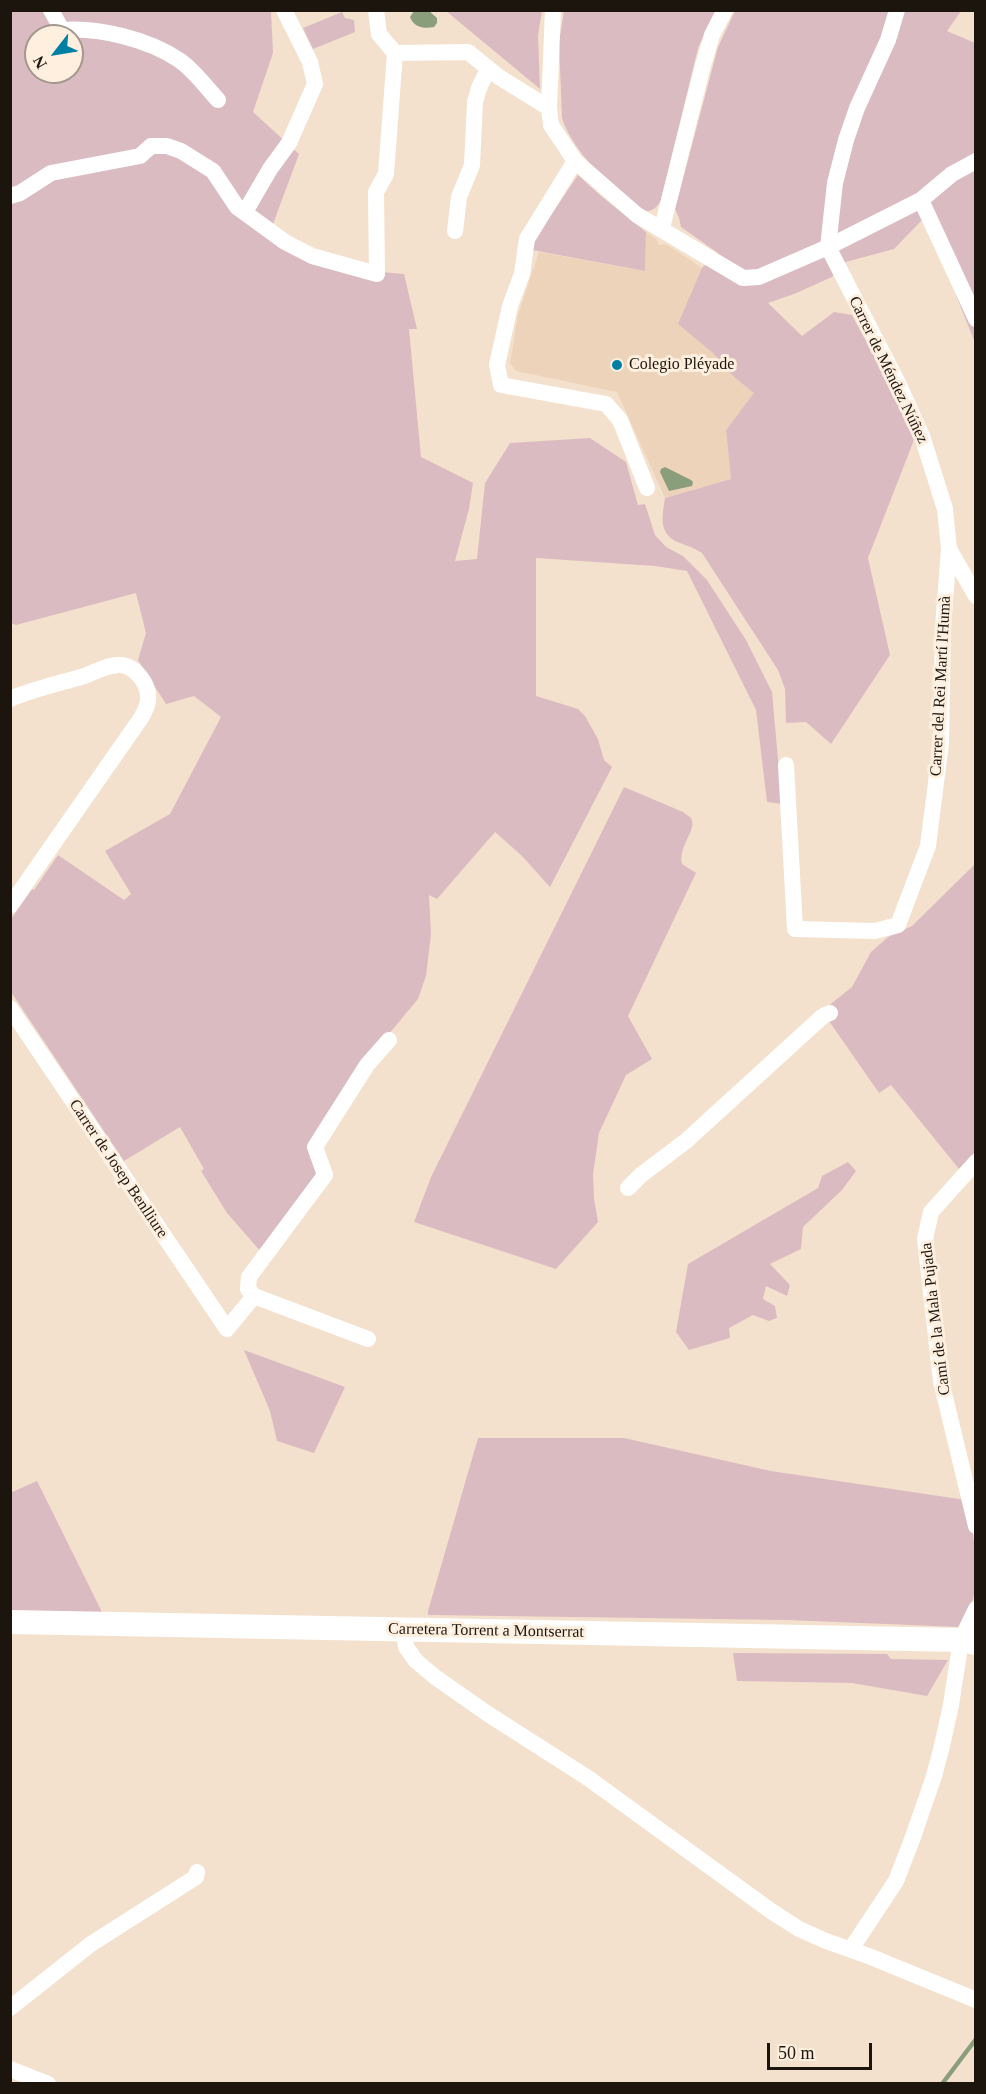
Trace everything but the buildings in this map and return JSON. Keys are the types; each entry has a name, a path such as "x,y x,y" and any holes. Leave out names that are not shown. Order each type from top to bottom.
{"main road":[{"name":"Carretera Torrent a Montserrat","path":"10,1622 971,1640"}],"street":[{"path":"51,10 62,30 79,29 133,39 154,46 180,60 218,100"},
{"path":"245,213 270,169 289,143 315,84 310,62 284,10"},
{"path":"10,196 20,193 51,173 140,156 151,146 167,146 181,151 213,171 237,207 285,242 312,256 377,274 376,192 386,174 395,53 379,34 376,10"},
{"path":"554,10 549,108 551,125 575,160 637,215 742,278 759,278 828,247 921,200 952,174 975,161"},
{"path":"662,228 702,69 712,35 725,10"},
{"path":"828,247 835,183 846,140 857,108 888,40 897,10"},
{"path":"395,53 468,52 488,69 549,108"},
{"path":"455,231 459,197 472,165 475,102 478,88 488,69"},
{"path":"575,160 527,239 522,274 510,306 497,365 501,385 606,404 620,420 647,488"},
{"path":"921,200 975,319"},
{"name":"Carrer de Méndez Núñez","path":"828,247 899,385 922,436 945,509 949,549 975,596"},
{"name":"Carrer del Rei Martí l'Humà","path":"786,765 795,929 875,931 898,925 928,846 941,743 943,627 949,549"},
{"path":"10,699 36,688 81,677 110,666 122,665 139,675 150,698 147,708 10,906"},
{"name":"Carrer de Josep Benlliure","path":"10,1008 15,1026 227,1329 254,1296"},
{"path":"627,1188 686,1141 830,1013"},
{"path":"368,1339 254,1296 248,1289 249,1277 325,1175 315,1147 367,1065 389,1040"},
{"name":"Camí de la Mala Pujada","path":"975,1162 931,1212 925,1239 941,1381 975,1526"},
{"path":"851,1949 896,1881 913,1837 934,1776 951,1705 971,1640 975,1609"},
{"path":"403,1629 405,1647 416,1661 435,1677 588,1778 771,1911 799,1929 975,2000"},
{"path":"10,2008 91,1944 196,1877 197,1872"},
{"path":"10,2069 48,2084"}],"shaded area":[{"path":"10,11 271,11 273,53 253,112 299,154 273,224 297,244 381,272 404,274 417,329 409,329 421,457 473,483 469,509 455,561 477,559 485,483 510,443 590,438 626,462 638,505 645,504 655,535 666,547 683,556 707,580 746,640 772,692 782,804 767,802 756,710 687,571 655,566 536,558 536,696 578,709 585,716 598,739 604,760 612,767 550,887 522,856 495,832 437,899 429,895 431,934 426,976 418,999 388,1035 311,1143 317,1173 261,1252 227,1213 201,1171 204,1169 180,1127 124,1161 11,992 11,919 32,889 34,890 58,855 124,900 131,894 105,851 170,814 221,717 194,696 166,704 138,660 146,633 136,593 16,625 11,623"},
{"path":"414,11 429,11 437,18 437,23 431,28 417,26 410,17"},
{"path":"446,11 542,11 538,35 540,89"},
{"path":"564,11 715,11 698,48 661,200 651,211 642,211 607,180 585,158 568,132 562,118 559,42"},
{"path":"735,11 961,11 947,31 975,43 975,343 925,217 894,249 842,263 832,277 768,303 802,336 834,312 852,315 891,387 914,440 868,558 890,655 831,744 806,722 786,723 785,689 778,670 702,553 673,540 663,525 665,498 731,479 726,430 754,393 734,377 713,353 678,324 702,268 718,253 681,227 675,209 718,47"},
{"path":"342,12 345,18 354,20 355,32 313,49 303,28"},
{"path":"578,175 646,232 645,271 532,250 532,243"},
{"name":"Colegio Pléyade","path":"646,232 656,239 659,245 666,244 702,268 679,324 713,353 734,377 755,393 726,430 731,479 665,498 617,392 516,371 510,363 518,315 539,252 645,271"},
{"path":"665,467 691,480 692,486 669,491 660,472"},
{"path":"624,787 683,812 691,818 692,827 683,851 682,864 696,873 628,1016 652,1059 626,1075 599,1133 593,1174 598,1222 556,1269 414,1222 431,1177"},
{"path":"975,864 975,1152 959,1169 891,1085 879,1093 822,1011 852,987 871,952 888,937 912,926"},
{"path":"848,1162 856,1171 842,1190 803,1227 801,1249 770,1264 790,1285 787,1296 766,1286 763,1299 775,1306 777,1318 769,1321 753,1315 729,1328 730,1338 689,1350 676,1332 688,1264 818,1188 822,1176"},
{"path":"244,1350 345,1387 314,1453 277,1441 270,1411"},
{"path":"478,1438 624,1438 771,1471 966,1500 975,1548 973,1600 959,1627 787,1620 428,1615"},
{"path":"37,1481 102,1612 11,1612 10,1493"},
{"path":"733,1653 887,1654 891,1659 948,1660 927,1696 852,1683 737,1681"}],"waterway":[{"path":"942,2084 976,2039"}],"place":[{"name":"Colegio Pléyade","path":"617,365"}]}
